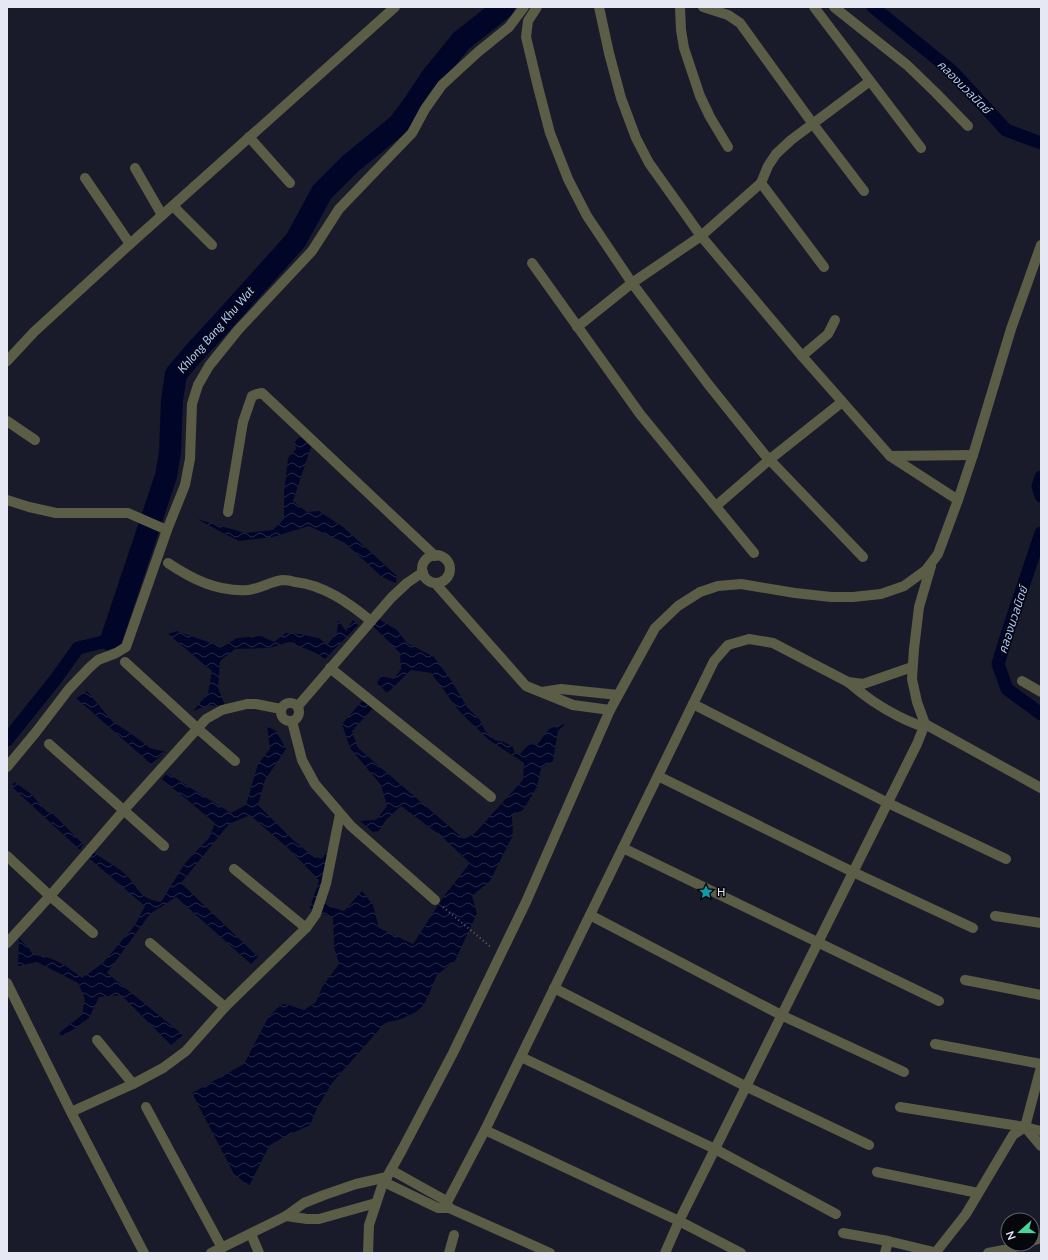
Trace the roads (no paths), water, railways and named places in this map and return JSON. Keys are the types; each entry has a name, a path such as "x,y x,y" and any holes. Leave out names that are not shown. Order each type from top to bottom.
{"street":[{"path":"7,361 34,332 130,244 395,7"},
{"path":"7,767 69,689 89,668 98,660 116,653 126,647 163,528 186,485 190,459 192,404 198,384 209,366 238,330 312,251 339,209 412,133 424,109 442,85 478,52 509,27 524,7"},
{"path":"537,7 528,21 526,37 550,133 568,178 587,216 632,283 708,384 769,460 863,557"},
{"path":"599,7 621,98 636,138 649,163 700,236 802,356 890,456 958,500"},
{"path":"680,7 681,30 686,55 700,96 710,117 728,147"},
{"path":"703,7 728,15 740,23 813,124 864,191"},
{"path":"814,7 921,148"},
{"path":"834,7 907,65 968,126"},
{"path":"577,327 632,283 700,236 761,183 768,166 776,154 791,140 870,80"},
{"path":"249,137 290,183"},
{"path":"135,168 162,215"},
{"path":"85,178 130,244"},
{"path":"761,183 824,268"},
{"path":"173,206 212,245"},
{"path":"368,1253 369,1225 376,1203 388,1176 453,1053 526,902 610,710 655,628 678,606 700,592 718,586 741,584 794,593 832,597 853,597 881,594 904,586 926,570 938,554 958,500 973,456 1011,329 1041,245"},
{"path":"532,263 640,414 754,553"},
{"path":"802,356 828,334 835,320"},
{"path":"228,512 243,422 252,396 262,393 435,556 444,558 450,565 450,574 444,581 435,583"},
{"path":"716,506 769,460 842,402"},
{"path":"7,421 35,440"},
{"path":"890,456 973,456"},
{"path":"7,500 56,513 128,513 163,528"},
{"path":"435,556 427,559 424,563 423,572 427,580 435,583 526,686 573,705 610,710"},
{"path":"665,1253 925,726 917,702 912,679 912,667 919,607 932,562"},
{"path":"168,563 188,576 227,590 248,590 283,580 305,583 322,588 357,609 368,619"},
{"path":"298,706 368,619 407,583 423,572"},
{"path":"446,1206 521,1057 714,661 728,645 749,639 773,642 848,682 862,694 898,716 925,726 1041,788"},
{"path":"125,662 198,729 236,760"},
{"path":"848,682 863,684 912,667"},
{"path":"330,668 491,797"},
{"path":"1022,681 1041,692"},
{"path":"542,692 561,689 618,695"},
{"path":"290,702 294,703 300,709 298,718 292,721 286,720 281,714 281,709 290,702"},
{"path":"7,942 50,896 124,810 206,719 222,710 246,704 256,704 281,709"},
{"path":"693,704 888,803 1006,859"},
{"path":"292,721 302,760 315,784 351,826 435,900"},
{"path":"49,744 164,846"},
{"path":"658,776 853,872 973,928"},
{"path":"71,1112 133,1084 163,1068 186,1051 225,1006 306,928 316,914 326,884 340,814"},
{"path":"623,848 939,1001"},
{"path":"7,856 93,933"},
{"path":"234,868 306,928"},
{"path":"590,915 783,1016 904,1072"},
{"path":"995,916 1041,923"},
{"path":"150,943 225,1006"},
{"path":"965,980 1041,996"},
{"path":"7,983 71,1112 144,1253"},
{"path":"554,988 747,1087 869,1145"},
{"path":"97,1040 133,1084"},
{"path":"843,1233 888,1241 937,1253 966,1214 1013,1135 1024,1127 1041,1065 935,1044"},
{"path":"521,1057 715,1149 836,1214"},
{"path":"146,1107 222,1248"},
{"path":"900,1107 1041,1131"},
{"path":"1024,1127 1041,1146"},
{"path":"485,1130 680,1221 741,1253"},
{"path":"877,1172 978,1193"},
{"path":"388,1176 422,1201 438,1208 446,1206 550,1253"},
{"path":"211,1253 286,1216 304,1203 356,1184 388,1176 427,1190 443,1199 446,1206"},
{"path":"422,1201 427,1190"},
{"path":"286,1216 319,1219 376,1203"},
{"path":"251,1234 258,1253"},
{"path":"449,1253 454,1235"},
{"path":"885,1253 888,1241"},
{"path":"988,1253 1000,1251"}],"water":[{"path":"300,436 311,447 293,501 307,512 319,511 343,527 397,576 396,583 382,577 345,543 309,526 273,537 239,541 197,519 245,533 273,530 284,519 284,493 288,458 296,449 295,442"},
{"path":"377,618 397,630 407,643 434,657 451,680 467,707 480,720 485,731 495,740 504,742 513,747 515,754 520,754 529,744 537,745 549,729 566,723 558,731 553,761 541,768 537,787 523,810 512,815 513,835 490,881 472,896 477,913 455,961 437,975 423,1006 416,1012 401,1019 385,1023 332,1083 317,1108 310,1125 269,1146 249,1186 234,1174 192,1093 244,1064 269,1016 282,1004 304,1010 316,1002 322,987 339,964 334,947 333,917 322,914 310,908 319,880 290,850 250,815 229,824 181,883 258,957 251,964 176,897 150,914 107,973 183,1035 171,1045 121,995 99,997 89,1018 62,1036 59,1033 82,1015 85,999 78,983 37,962 18,966 19,938 28,947 33,955 59,962 82,978 103,963 135,925 145,906 90,859 93,852 125,874 147,898 161,902 185,863 209,838 215,823 162,779 167,773 231,813 246,805 258,764 270,749 267,726 276,731 286,749 265,780 258,805 292,839 311,855 322,859 334,840 321,897 328,905 344,911 362,891 373,905 379,928 413,944 444,896 470,863 441,836 401,806 386,820 379,831 373,832 360,821 376,820 387,806 381,785 350,748 342,724 362,701 374,707 352,731 358,748 464,839 474,834 523,780 524,763 489,740 460,712 431,673 411,670 387,693 377,683 381,676 394,679 401,669 400,653 371,624"},
{"path":"338,620 346,631 353,620 358,625 325,659 316,653 289,642 269,648 235,649 220,661 218,688 225,705 209,705 193,711 208,694 212,671 168,634 177,631 222,647 237,638 261,636 274,642 286,633 319,638 327,645 337,633"},
{"path":"87,691 112,721 150,748 166,752 151,764 76,698"},
{"path":"14,782 30,793 47,812 52,813 83,844 80,850 12,787"}],"waterway":[{"name":"Khlong Bang Khu Wat","path":"111,640 166,476 170,452 172,400 176,374 296,240 322,192 350,164 398,125 431,78 461,41 504,7"},
{"name":"คลองนวลนิตย์","path":"873,7 952,71 1006,130 1041,143"},
{"name":"คลองนวลนิตย์","path":"1041,477 1038,486 1041,496"},
{"name":"คลองนวลนิตย์","path":"1041,533 998,664 1007,689 1041,714"},
{"name":"Khlong Bang Khu Wat","path":"7,740 55,680 78,648 111,640"}],"place":[{"name":"H","path":"706,892"}]}
